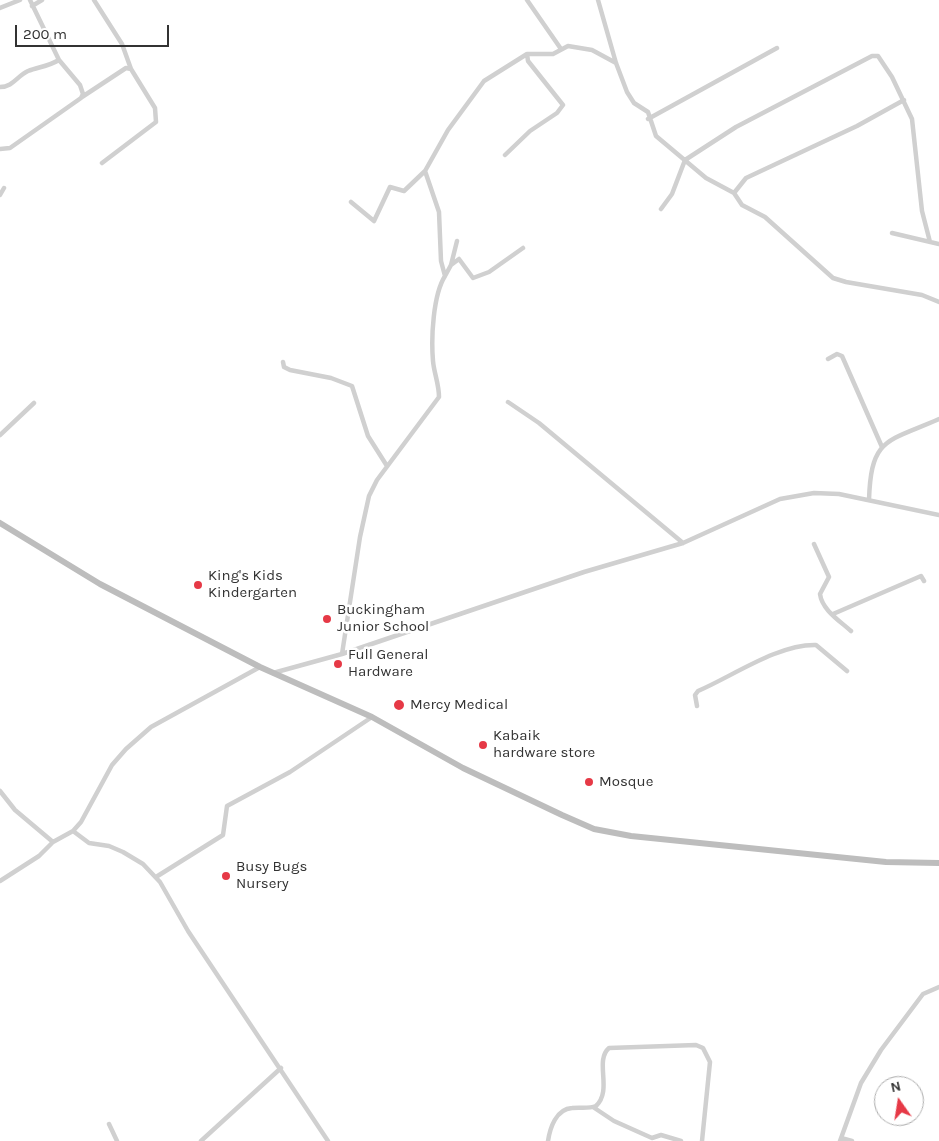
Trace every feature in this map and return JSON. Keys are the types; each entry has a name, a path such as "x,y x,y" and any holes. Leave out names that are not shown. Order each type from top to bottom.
{"street":[{"path":"0,8 20,0"},
{"path":"30,0 59,60 80,85 83,91 82,97"},
{"path":"32,6 42,0"},
{"path":"94,0 122,44 131,69 155,108 156,122 102,163"},
{"path":"527,0 561,49"},
{"path":"598,0 616,63 627,92 634,103 648,112 648,119 656,136 706,178 734,193 742,205 765,217 834,278 846,282 922,295 939,302"},
{"path":"351,202 374,221 390,187 404,191 425,171 448,130 484,81 527,54 553,54 568,46 592,50 616,63"},
{"path":"648,119 777,48"},
{"path":"505,155 530,131 557,113 563,105 528,61 527,54"},
{"path":"661,208 672,194 685,160 736,127 872,56 878,56 883,61 912,119 922,211 930,242"},
{"path":"0,87 9,86 28,71 45,67 59,60"},
{"path":"0,149 10,148 126,68 131,69"},
{"path":"734,193 746,178 857,126 904,100"},
{"path":"425,171 439,212 441,261 445,276"},
{"path":"0,195 4,188"},
{"path":"892,233 939,244"},
{"path":"342,654 360,537 369,496 387,466 439,397 433,362 438,286 451,266 458,241"},
{"path":"451,266 459,259 473,278 489,272 524,248"},
{"path":"828,359 837,354 842,356 882,447"},
{"path":"283,362 284,367 290,370 331,378 352,386 368,436 387,466"},
{"path":"508,402 539,422 683,543"},
{"path":"0,435 34,403"},
{"path":"869,500 870,473 875,457 882,447 939,419"},
{"path":"272,673 342,654 584,572 683,543 780,499 814,493 869,500 939,515"},
{"path":"0,523 100,584 260,667 372,717 463,768 594,829 631,836 886,862 939,863"},
{"path":"814,544 830,577 820,594 820,599 851,631"},
{"path":"833,614 920,576 924,581"},
{"path":"698,706 695,695 698,691 774,655 799,648 816,645 847,671"},
{"path":"0,881 39,856 53,842 73,831 81,822 112,765 126,749 151,727 260,667"},
{"path":"156,877 223,835 227,806 290,772 372,717"},
{"path":"0,791 16,810 53,842"},
{"path":"73,831 89,843 109,846 123,852 143,864 156,877 188,931 328,1141"},
{"path":"852,1141 840,1140 861,1083 880,1050 923,994 939,987"},
{"path":"548,1141 550,1127 561,1113 570,1108 593,1107 599,1103 603,1096 603,1058 608,1048 696,1045 703,1048 710,1062 702,1141"},
{"path":"201,1141 280,1068"},
{"path":"593,1107 614,1121 652,1138 661,1135 681,1141"},
{"path":"109,1124 117,1141"}],"place":[{"name":"King's Kids Kindergarten","path":"198,585"},
{"name":"Buckingham Junior School","path":"327,619"},
{"name":"Full General Hardware","path":"338,664"},
{"name":"Mercy Medical","path":"399,705"},
{"name":"Kabaik hardware store","path":"483,745"},
{"name":"Mosque","path":"589,782"},
{"name":"Busy Bugs Nursery","path":"226,876"}]}
